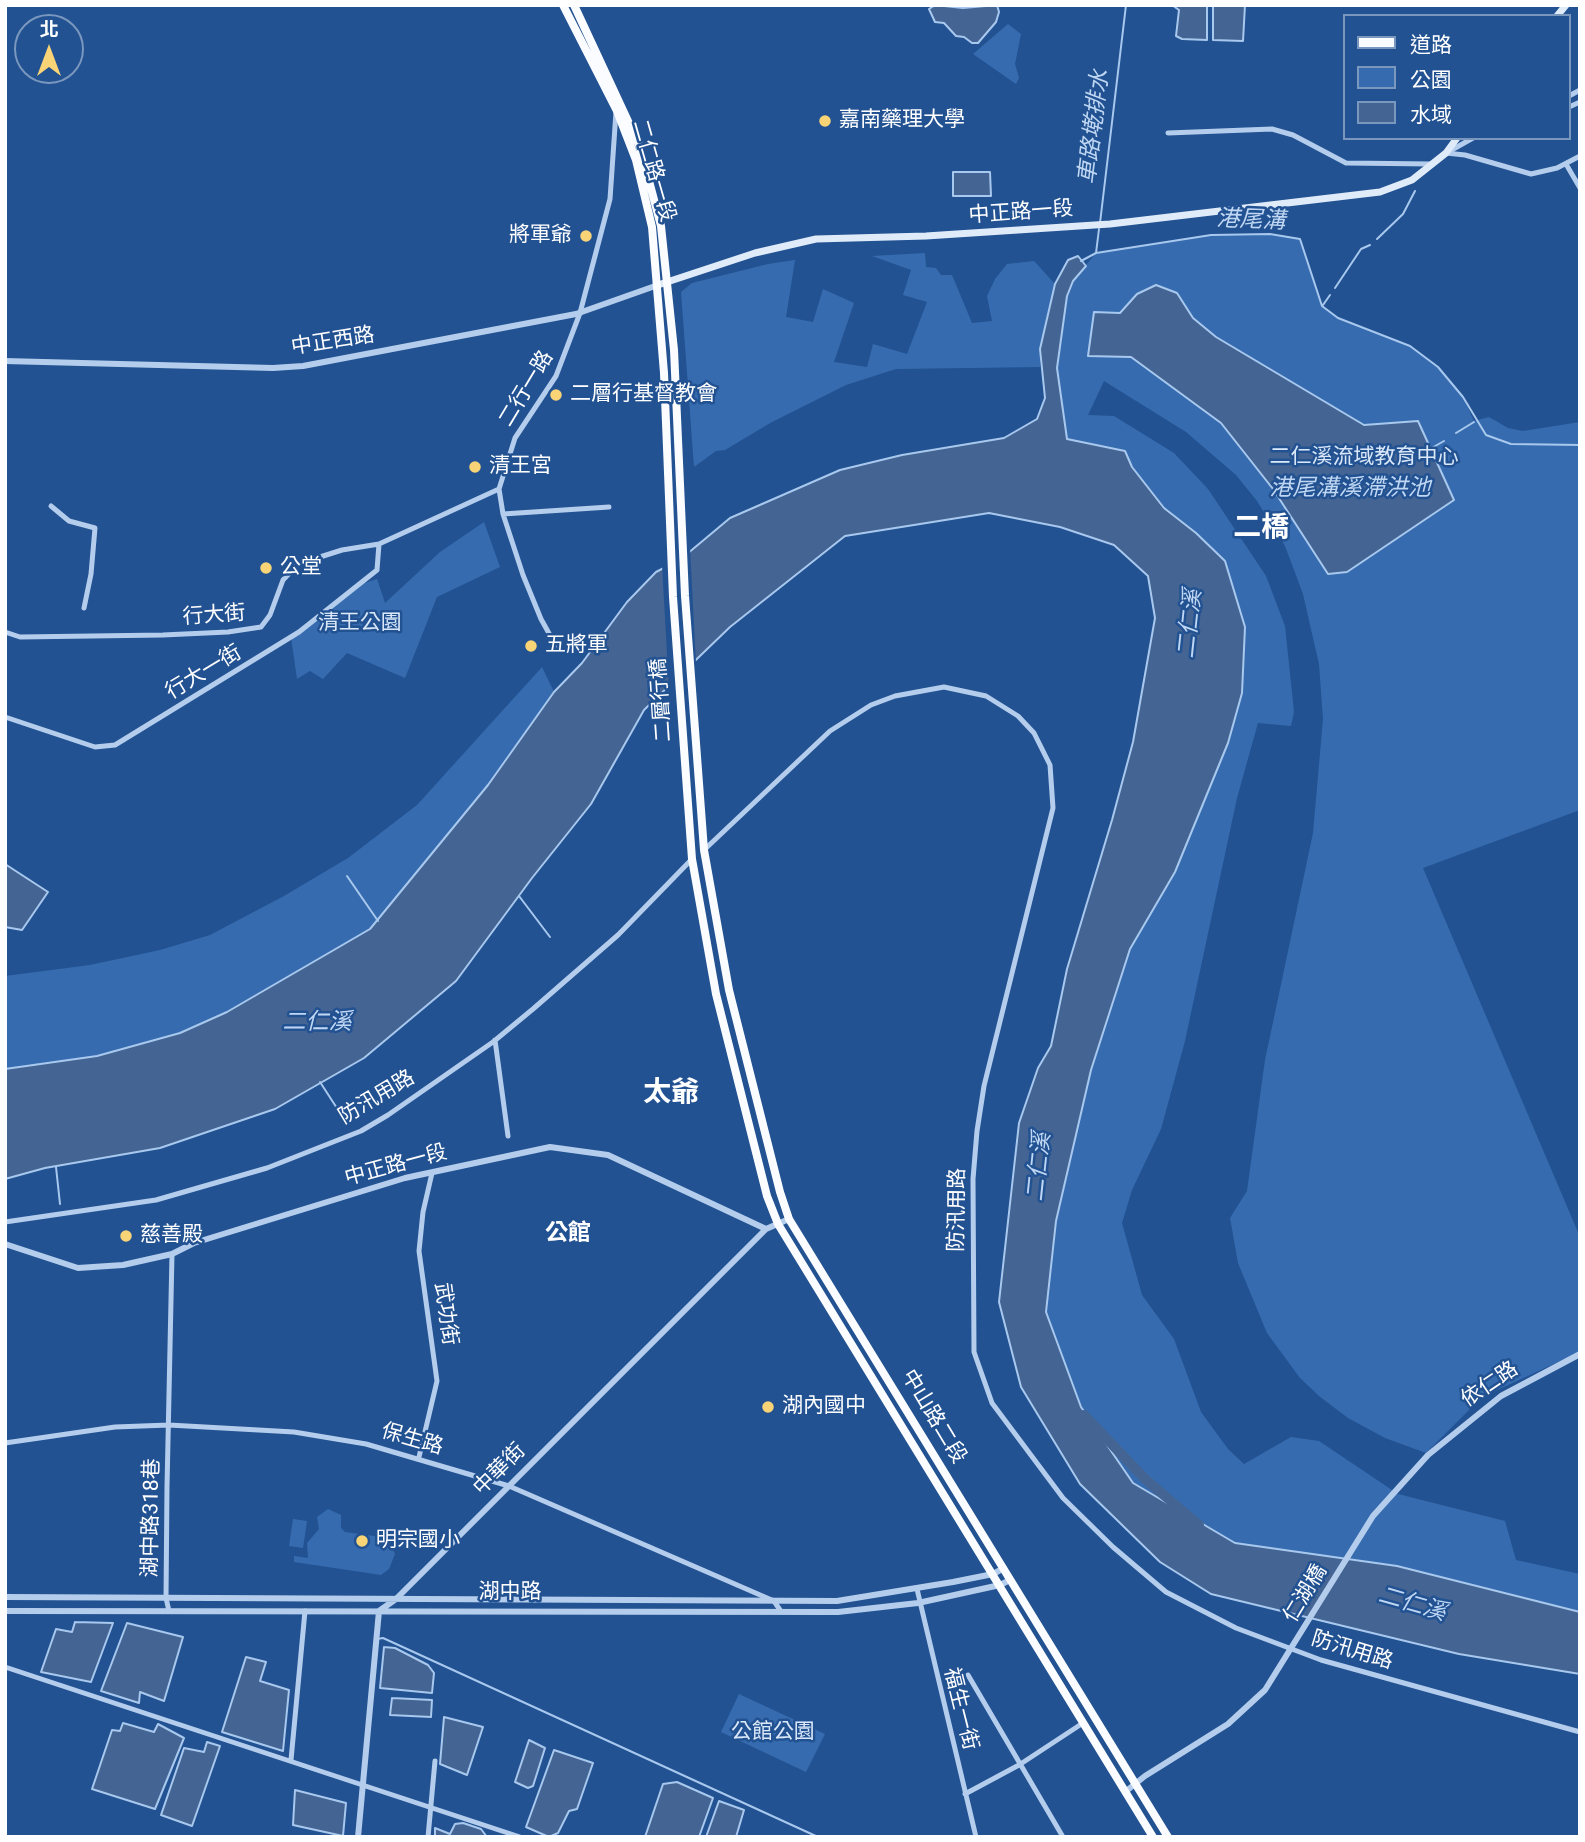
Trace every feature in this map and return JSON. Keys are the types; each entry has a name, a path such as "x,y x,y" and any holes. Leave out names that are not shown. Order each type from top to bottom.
{"main road":[{"name":"二仁路一段","path":"563,5 617,111 647,197 658,285 666,402"},
{"name":"二仁路一段","path":"574,5 640,147 655,196 668,281 677,401"},
{"name":"中正路一段","path":"658,285 771,248 817,239 904,237 1110,225 1380,192 1412,180 1446,153 1456,140"},
{"name":"二層行橋","path":"677,401 685,596 704,850 729,990"},
{"name":"二層行橋","path":"666,402 673,597 692,859 716,994"},
{"name":"中山路二段","path":"729,990 789,1219 1168,1837"},
{"name":"中山路二段","path":"716,994 752,1145 778,1224 1153,1837"}],"street":[{"name":"二行一路","path":"556,646 527,586 503,514 499,489 515,438 556,376 580,313 610,198 619,99"},
{"path":"1168,133 1272,129 1293,135 1346,163 1432,164"},
{"path":"1446,153 1469,140"},
{"path":"1446,153 1465,155 1531,174 1566,164 1580,156"},
{"path":"1566,164 1580,188"},
{"name":"中正西路","path":"5,361 290,368 580,313 658,285"},
{"name":"行大街","path":"5,632 20,637 247,631 261,627 270,615 279,587 298,564 342,550 379,544 499,489"},
{"path":"51,506 69,520 95,528 84,607"},
{"path":"503,514 609,507"},
{"name":"行大一街","path":"5,716 95,747 114,745 299,632 377,570 379,544"},
{"name":"防汛用路","path":"704,850 830,731 853,714 895,696 944,687 968,690 1002,703 1034,733 1050,765 1053,808 984,1086 973,1179 974,1352 992,1404 1063,1498 1113,1547 1166,1592 1236,1628 1321,1660 1580,1732"},
{"name":"防汛用路","path":"5,1222 156,1200 267,1168 361,1130 388,1115 495,1040 618,935 692,859"},
{"path":"495,1040 508,1136"},
{"name":"中正路一段","path":"5,1244 53,1262 89,1269 172,1254 194,1243 360,1191 527,1150 571,1148 624,1162 766,1229"},
{"name":"武功街","path":"419,1457 437,1381 419,1251 423,1212 432,1174"},
{"path":"766,1229 789,1219"},
{"name":"中華街","path":"379,1611 396,1599 766,1229"},
{"name":"湖中路318巷","path":"170,1611 166,1598 168,1319 172,1254"},
{"name":"依仁路","path":"1427,1456 1501,1396 1580,1354"},
{"name":"保生路","path":"5,1443 116,1427 169,1425 301,1433 366,1444 419,1457 509,1486 774,1601"},
{"name":"仁湖橋","path":"1125,1792 1137,1785 1144,1776 1245,1712 1273,1681 1373,1516 1427,1456"},
{"name":"湖中路","path":"5,1597 837,1601 993,1574 1004,1568"},
{"name":"湖中路","path":"5,1611 838,1612 918,1603 1000,1585 1010,1580"},
{"name":"福生一街","path":"916,1589 976,1837"},
{"path":"774,1601 779,1610"},
{"path":"291,1760 305,1611"},
{"path":"358,1837 379,1611"},
{"path":"5,1667 520,1837"},
{"path":"968,1675 1063,1837"},
{"path":"965,1794 1019,1765 1083,1723"},
{"path":"428,1837 435,1761"}],"green space":[{"path":"1008,24 1021,34 1015,64 1019,78 1016,84 973,54"},
{"name":"二仁溪流域教育中心","path":"1270,234 1300,239 1322,306 1338,318 1410,346 1438,367 1463,397 1474,421 1489,417 1508,428 1523,431 1580,422 1580,810 1423,868 1580,1237 1580,1352 1482,1397 1426,1453 1385,1438 1348,1418 1300,1378 1267,1333 1238,1263 1230,1218 1247,1191 1265,1060 1313,833 1323,719 1319,664 1303,594 1285,546 1257,501 1236,475 1186,432 1104,381 1088,415 1114,416 1174,453 1208,489 1266,576 1285,626 1294,712 1291,726 1258,723 1237,798 1185,1041 1161,1129 1132,1190 1122,1223 1142,1295 1174,1339 1201,1412 1228,1449 1244,1464 1291,1437 1319,1441 1398,1494 1505,1521 1516,1560 1580,1574 1580,1612 1397,1566 1235,1543 1133,1483 1081,1407 1046,1312 1056,1221 1091,1070 1130,949 1175,872 1228,743 1242,693 1225,561 1196,533 1164,508 1132,467 1125,451 1067,440 1057,368 1067,296 1073,281 1096,253 1211,235"},
{"path":"925,253 926,267 936,268 941,275 952,275 972,323 992,321 987,296 995,279 1007,264 1034,261 1055,284 1040,349 1040,367 896,369 846,385 772,422 725,450 716,451 694,467 681,292 692,283 795,260 786,317 813,322 823,289 854,303 834,362 867,367 873,344 907,354 927,302 903,295 911,270 872,256"},
{"name":"清王公園","path":"484,522 500,567 437,597 405,678 347,653 323,679 310,671 297,679 291,637 358,585 377,579 385,603 440,552"},
{"path":"542,667 554,692 488,785 370,929 227,1012 180,1033 97,1056 5,1069 5,976 90,965 160,950 210,935 284,896 348,858 417,805"},
{"path":"328,1509 341,1515 341,1528 345,1532 381,1537 389,1541 395,1554 389,1569 381,1575 294,1562 294,1556 308,1558 307,1543 319,1529 317,1517"},
{"path":"293,1519 307,1521 303,1548 289,1546"},
{"name":"公館公園","path":"739,1694 825,1734 806,1772 721,1732"}],"water":[{"path":"935,5 963,8 997,5 999,12 996,22 978,43 972,43 964,37 956,36 944,23 935,22 929,9"},
{"path":"1172,5 1207,5 1207,40 1182,39 1176,36 1179,10"},
{"path":"1213,5 1245,5 1243,41 1213,40"},
{"path":"953,172 990,172 991,196 953,196"},
{"name":"二仁溪","path":"1078,256 1086,266 1073,281 1067,296 1057,368 1067,439 1125,451 1132,467 1164,508 1196,533 1225,561 1245,627 1242,693 1228,743 1175,872 1130,949 1091,1070 1056,1221 1046,1312 1081,1407 1133,1483 1235,1543 1397,1566 1580,1612 1580,1674 1459,1654 1211,1594 1160,1562 1080,1484 1021,1387 999,1302 1019,1123 1038,1068 1051,1046 1067,969 1112,820 1133,742 1155,618 1148,576 1114,545 1060,527 989,513 845,536 730,627 644,710 591,804 456,981 364,1058 275,1109 160,1148 45,1168 5,1179 5,1069 97,1056 180,1033 227,1012 370,929 488,785 554,692 582,663 627,602 656,572 681,559 730,518 840,470 902,455 1004,438 1037,419 1045,398 1040,349 1055,284 1068,260"},
{"name":"港尾溝溪滯洪池","path":"1156,285 1177,293 1193,318 1216,337 1364,425 1418,421 1454,500 1347,572 1328,574 1273,489 1221,423 1131,357 1088,356 1094,312 1120,313 1137,294"},
{"path":"5,864 48,892 22,930 5,927"},
{"path":"75,1622 113,1623 91,1682 41,1672 56,1629 72,1632"},
{"path":"127,1623 183,1637 164,1701 140,1692 139,1703 101,1691"},
{"path":"384,1647 395,1648 428,1665 434,1673 432,1693 380,1688"},
{"path":"246,1657 266,1662 260,1681 289,1690 283,1751 222,1732"},
{"path":"392,1698 432,1700 431,1717 390,1715"},
{"path":"444,1717 483,1727 467,1775 440,1764"},
{"path":"123,1723 154,1732 158,1724 184,1738 155,1809 92,1789 112,1730 120,1731"},
{"path":"529,1740 545,1748 533,1786 528,1788 515,1782"},
{"path":"207,1742 220,1746 192,1826 161,1815 184,1748 204,1752"},
{"path":"554,1750 593,1763 577,1809 569,1811 558,1833 549,1837 526,1827"},
{"path":"677,1782 713,1798 699,1837 645,1837 663,1784"},
{"path":"295,1790 346,1803 343,1836 293,1825"},
{"path":"719,1801 744,1810 736,1837 706,1837"},
{"path":"463,1823 481,1829 487,1837 435,1837 435,1828 450,1834 455,1824"}],"pier":[{"path":"690,548 696,663 669,689 662,565"}],"waterway":[{"name":"車路墘排水","path":"1100,223 1126,5"},
{"path":"1377,239 1403,214 1415,191"},
{"name":"車路墘排水","path":"1096,253 1099,229"},
{"name":"港尾溝","path":"1081,261 1096,253 1211,235 1270,234 1300,239 1322,306 1338,318 1410,346 1438,367 1463,397 1486,435 1511,444 1580,445"},
{"path":"1335,288 1361,249 1370,245"},
{"path":"1323,305 1330,295"},
{"path":"1456,433 1474,422"},
{"path":"1430,449 1444,441"},
{"path":"347,876 378,921"},
{"path":"519,896 550,937"},
{"path":"320,1082 344,1119"},
{"path":"56,1167 60,1204"},
{"name":"二仁溪","path":"1084,1415 1145,1479 1199,1525"},
{"path":"377,1639 383,1638 818,1837"}],"place":[{"name":"嘉南藥理大學","path":"825,121"},
{"name":"將軍爺","path":"586,236"},
{"name":"二層行基督教會","path":"556,395"},
{"name":"清王宮","path":"475,467"},
{"name":"公堂","path":"266,568"},
{"name":"五將軍","path":"531,646"},
{"name":"慈善殿","path":"126,1236"},
{"name":"湖內國中","path":"768,1407"},
{"name":"明宗國小","path":"362,1541"}],"district":[{"name":"二橋","path":"1261,529"},
{"name":"太爺","path":"671,1094"},
{"name":"公館","path":"568,1234"}]}
